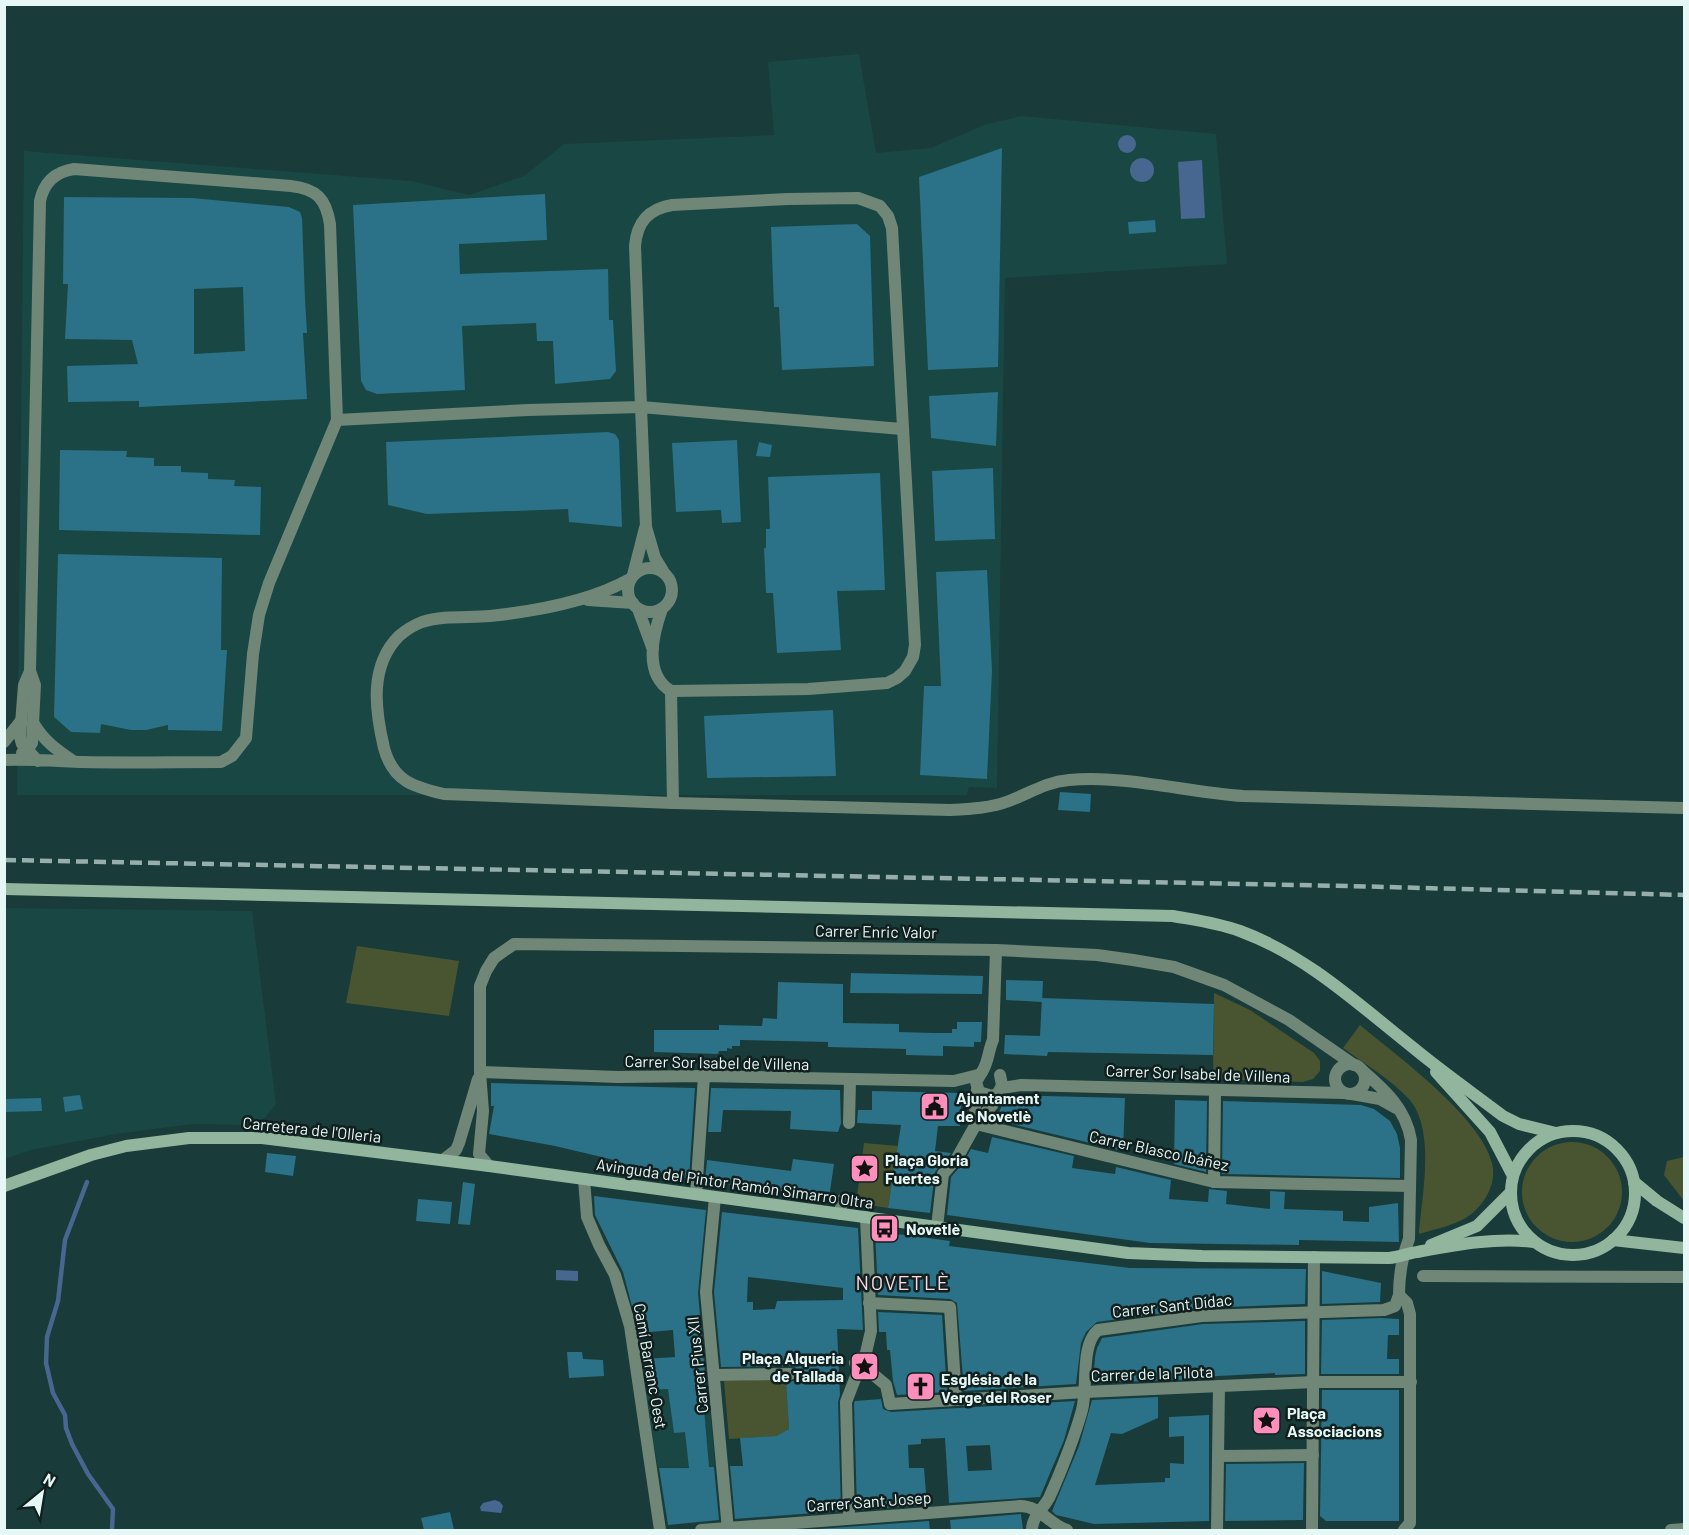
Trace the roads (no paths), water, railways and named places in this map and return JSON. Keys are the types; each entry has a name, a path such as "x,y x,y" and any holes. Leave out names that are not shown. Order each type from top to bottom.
{"main road":[{"path":"4,889 1173,916 1225,926 1274,946 1335,984 1417,1051 1503,1116 1526,1127 1556,1133 1582,1132 1606,1141 1624,1159 1634,1182 1634,1203 1627,1224 1613,1240 1599,1249 1566,1255 1549,1250 1534,1242 1522,1228 1513,1211 1511,1192 1513,1176 1522,1157 1537,1142 1556,1133"},
{"path":"1417,1051 1490,1132 1513,1176"},
{"name":"Carretera de l'Olleria","path":"4,1186 91,1155 126,1146 189,1138 262,1138 443,1160"},
{"name":"Avinguda del Pintor Ramón Simarro Oltra","path":"443,1160 1145,1254 1389,1258 1410,1253 1515,1239 1534,1242"},
{"path":"1634,1182 1657,1201 1684,1218"},
{"name":"Avinguda del Pintor Ramón Simarro Oltra","path":"1410,1253 1477,1226 1511,1192"},
{"path":"1613,1240 1684,1248"}],"street":[{"path":"74,169 301,187 318,195 326,205 330,224 337,420 269,583 259,615 253,654 246,738 240,749 221,762 8,760 27,750 32,743 27,722 35,685 30,671 40,201 44,188 52,178 74,169"},
{"path":"578,599 635,606 645,612 655,612 668,604 673,592 672,584 655,558 646,527 635,246 639,227 648,213 654,209 672,205 788,199 858,198 880,206 888,216 892,228 915,645 913,657 905,670 897,678 887,683 808,689 671,691 665,687 656,671 652,650 635,606 628,590 646,527"},
{"path":"337,420 528,410 641,407 902,429"},
{"path":"663,571 646,568 611,589 578,599 489,616 421,622 405,630 391,644 382,660 376,695 378,718 387,759 402,780 414,786 444,794 950,810 1009,801 1052,783 1080,779 1132,782 1204,793 1243,796 1684,808"},
{"path":"652,650 662,609"},
{"path":"671,691 673,803"},
{"path":"27,722 54,748 75,762"},
{"path":"4,742 27,722"},
{"path":"27,750 38,761"},
{"name":"Carrer Enric Valor","path":"489,1166 479,1154 483,1111 480,1072 480,986 494,958 514,944 996,950 1097,955 1188,971 1224,985 1264,1006 1358,1068 1386,1090 1400,1112 1411,1140 1410,1253 1399,1295"},
{"path":"976,1124 977,1089 975,1082 989,1058 993,1040 996,950"},
{"path":"937,1227 943,1174 957,1158 976,1124 993,1104 1000,1082 997,1048 993,1040"},
{"path":"1341,1066 1358,1068 1365,1081 1364,1086 1357,1093 1348,1094 1335,1084 1335,1075 1341,1066"},
{"path":"980,1073 990,1070 1000,1082"},
{"name":"Carrer Enric Valor","path":"443,1160 456,1150 459,1143 480,1072"},
{"name":"Carrer Sor Isabel de Villena","path":"480,1072 618,1077 704,1076 954,1081 980,1073"},
{"name":"Carrer Sor Isabel de Villena","path":"1302,1093 1323,1084 1335,1075"},
{"path":"696,1194 704,1076"},
{"path":"849,1123 850,1080"},
{"name":"Carrer Sor Isabel de Villena","path":"954,1081 977,1089"},
{"path":"977,1089 987,1096 992,1096 1000,1082"},
{"name":"Carrer Sor Isabel de Villena","path":"1000,1082 1021,1085 1348,1094 1380,1099 1388,1102 1400,1112"},
{"path":"1214,1182 1215,1091"},
{"name":"Carrer Blasco Ibáñez","path":"976,1124 1214,1182 1410,1186"},
{"name":"Camí Barranc Oest","path":"584,1179 587,1217 615,1275 630,1326 660,1530"},
{"name":"Carrer Pius XII","path":"715,1197 706,1292 728,1530"},
{"path":"840,1214 842,1200"},
{"path":"849,1518 846,1402 863,1371 855,1363 859,1358 865,1357 871,1331 866,1217"},
{"path":"1312,1530 1314,1257"},
{"path":"1423,1276 1684,1277"},
{"path":"1399,1295 1407,1303 1410,1314 1410,1523 1404,1530"},
{"name":"Carrer Sant Dídac","path":"1032,1530 1033,1522 1046,1520 1048,1500 1078,1424 1085,1392 1085,1369 1092,1335 1101,1328 1202,1317 1388,1309 1395,1305 1399,1295"},
{"path":"869,1304 950,1307 956,1400"},
{"name":"Carrer de la Pilota","path":"863,1371 886,1385 890,1404 1219,1386 1314,1382 1411,1382"},
{"path":"715,1375 790,1374"},
{"path":"1217,1530 1219,1386"},
{"path":"1218,1456 1313,1455"},
{"name":"Carrer Sant Josep","path":"701,1530 728,1530 849,1518 1020,1506 1028,1506 1046,1520 1068,1530"},
{"path":"1671,1530 1684,1529"}],"waterway":[{"path":"87,1182 65,1240 58,1301 47,1337 46,1363 53,1393 65,1415 66,1428 72,1444 88,1474 113,1509 112,1530"}],"railway":[{"path":"4,860 1349,886 1684,895"}],"place":[{"name":"Ajuntament de Novetlè","path":"935,1106"},
{"name":"Plaça Gloria Fuertes","path":"864,1168"},
{"name":"Novetlè","path":"885,1228"},
{"name":"Plaça Alqueria de Tallada","path":"865,1366"},
{"name":"Església de la Verge del Roser","path":"920,1387"},
{"name":"Plaça Associacions","path":"1266,1421"}],"district":[{"name":"NOVETLÈ","path":"903,1282"}]}
